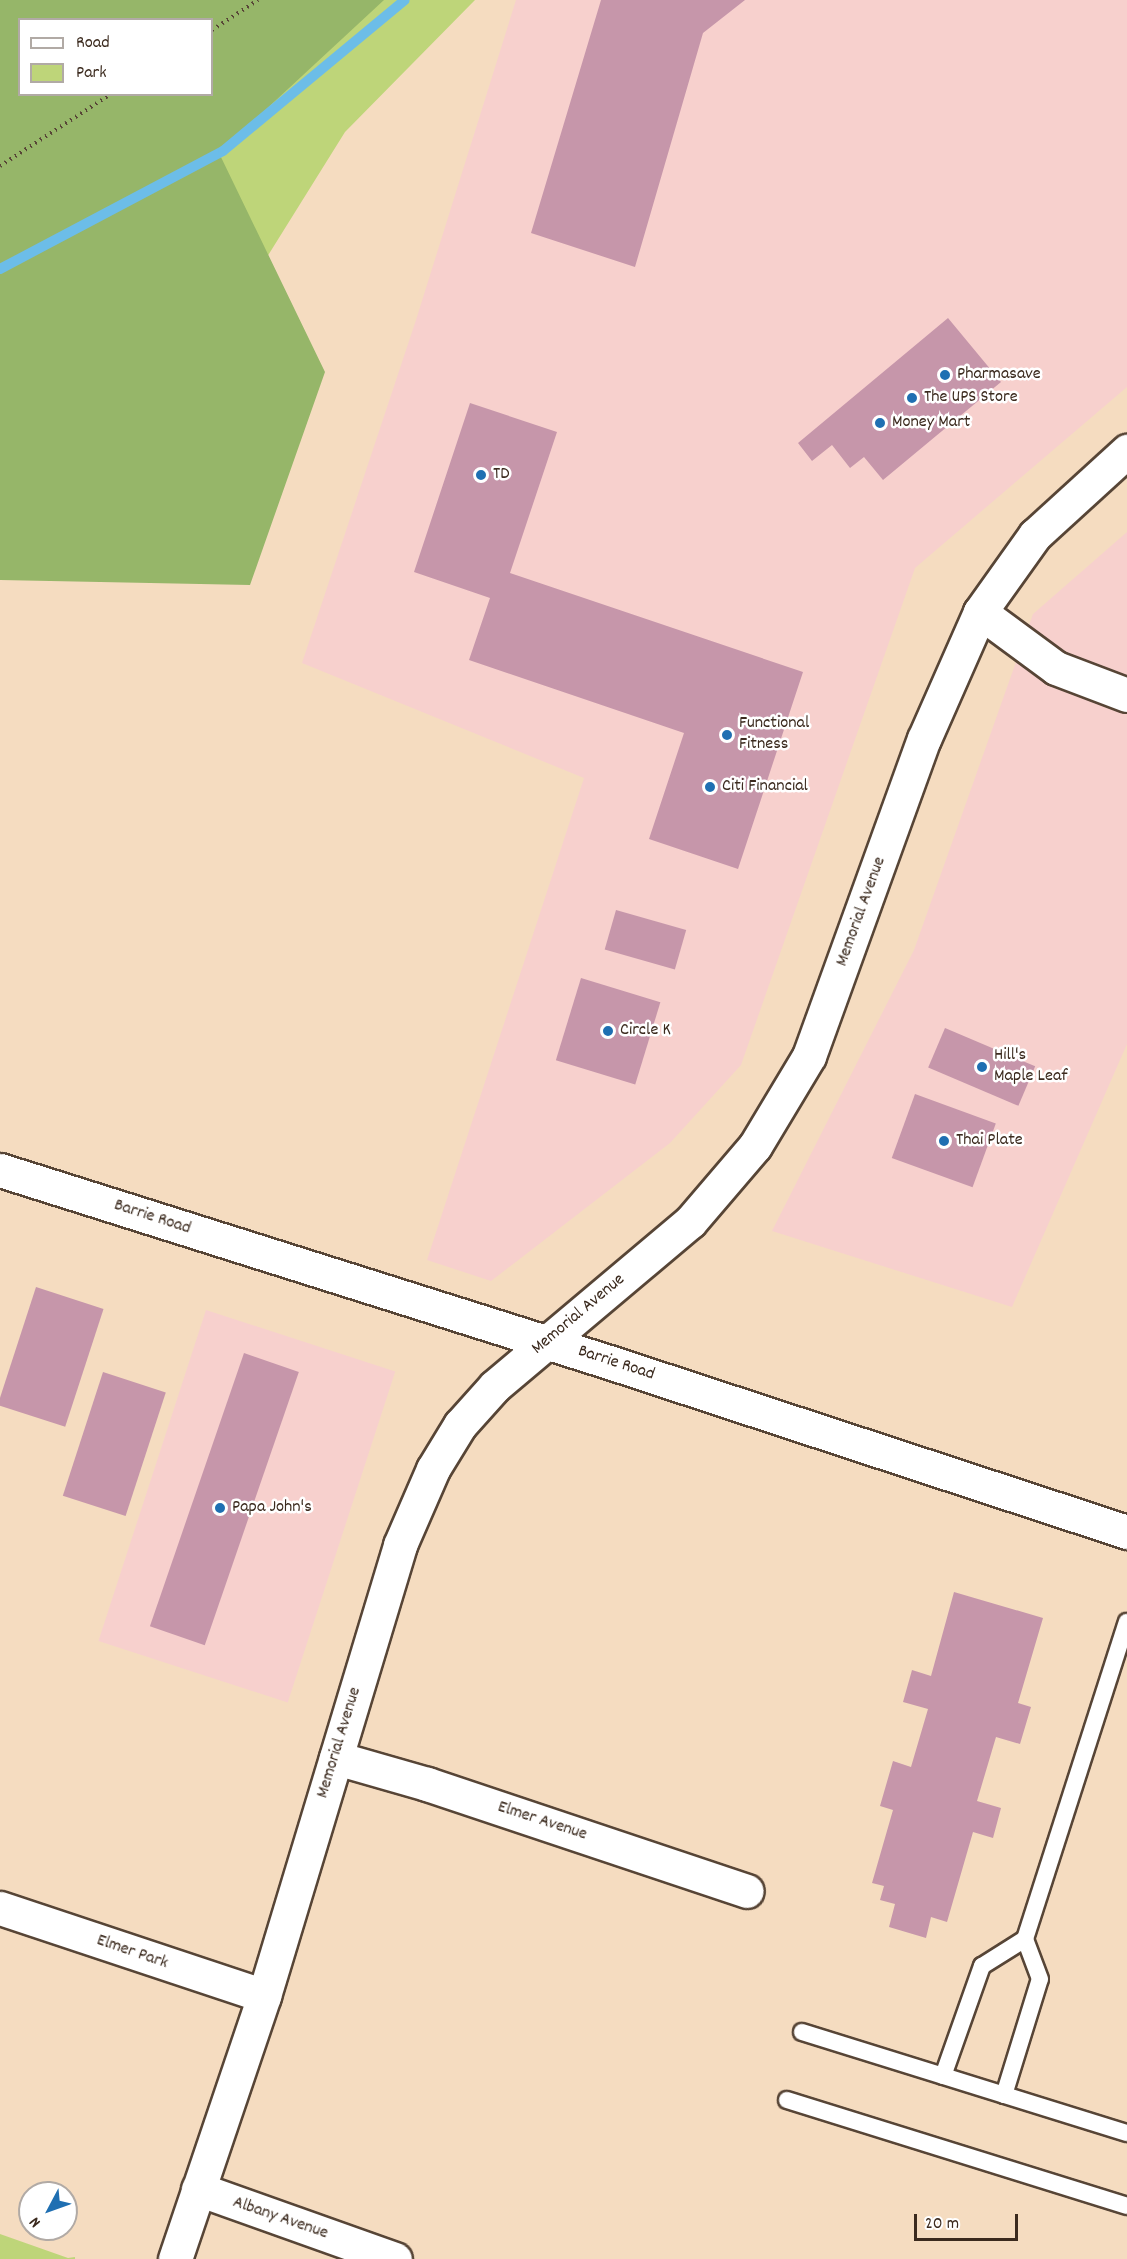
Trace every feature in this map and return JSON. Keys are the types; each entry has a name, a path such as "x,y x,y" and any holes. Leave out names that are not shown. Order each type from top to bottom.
{"street":[{"name":"Memorial Avenue","path":"175,2259 264,1996 399,1545 434,1468 474,1409 495,1386 690,1222 755,1146 809,1056 924,739 980,612 1035,536 1127,451"},
{"path":"980,612 1056,668 1127,695"},
{"name":"Barrie Road","path":"0,1170 546,1343 1127,1532"},
{"name":"Elmer Avenue","path":"336,1758 427,1784 747,1891"},
{"name":"Elmer Park","path":"0,1908 264,1996"},
{"name":"Albany Avenue","path":"198,2189 395,2259"}],"lane":[{"path":"1004,2095 1040,1979 1026,1939 1127,1622"},
{"path":"944,2076 982,1966 1026,1939"},
{"path":"802,2032 1127,2133"},
{"path":"787,2100 1127,2206"}],"path":[{"path":"213,29 258,0"},
{"path":"0,166 108,96"}],"shaded area":[{"path":"516,0 1127,0 1127,387 915,568 741,1065 670,1143 491,1281 427,1260 584,778 302,663 416,320"},
{"path":"1127,532 1127,1044 1012,1307 772,1231 914,950 1033,614"},
{"path":"206,1310 395,1371 288,1702 98,1641"}],"green space":[{"path":"0,0 475,0 345,132 166,419 0,416"},
{"path":"0,0 384,0 219,153 325,372 250,585 0,580"},
{"path":"0,2234 68,2258 75,2257 75,2259 0,2259"}],"building":[{"path":"601,0 745,0 703,33 635,267 531,233"},
{"path":"948,318 1001,382 883,480 864,457 850,468 832,445 812,461 798,443"},
{"path":"470,403 557,432 510,573 803,672 738,869 649,839 684,733 469,660 490,598 414,572"},
{"path":"616,910 686,930 675,970 605,949"},
{"name":"Circle K","path":"581,978 660,1002 635,1085 556,1060"},
{"name":"Hill's Maple Leaf","path":"945,1028 1035,1066 1018,1106 928,1068"},
{"name":"Thai Plate","path":"915,1094 996,1123 973,1187 892,1158"},
{"path":"36,1287 104,1309 65,1427 0,1406 0,1398"},
{"path":"244,1353 299,1372 205,1645 150,1626"},
{"path":"103,1372 166,1392 126,1516 63,1496"},
{"path":"954,1592 1043,1618 1018,1703 1031,1707 1020,1744 996,1737 977,1801 1001,1808 993,1838 973,1832 947,1922 931,1917 926,1938 889,1927 895,1904 880,1900 884,1886 872,1883 893,1810 880,1806 893,1761 911,1767 928,1709 903,1702 912,1670 931,1676"}],"waterway":[{"path":"0,269 223,151 405,0"}],"place":[{"name":"Pharmasave","path":"945,375"},
{"name":"The UPS Store","path":"912,398"},
{"name":"Money Mart","path":"880,423"},
{"name":"TD","path":"481,475"},
{"name":"Functional Fitness","path":"727,735"},
{"name":"Citi Financial","path":"710,787"},
{"name":"Circle K","path":"608,1031"},
{"name":"Hill's Maple Leaf","path":"982,1067"},
{"name":"Thai Plate","path":"944,1141"},
{"name":"Papa John's","path":"220,1508"}]}
